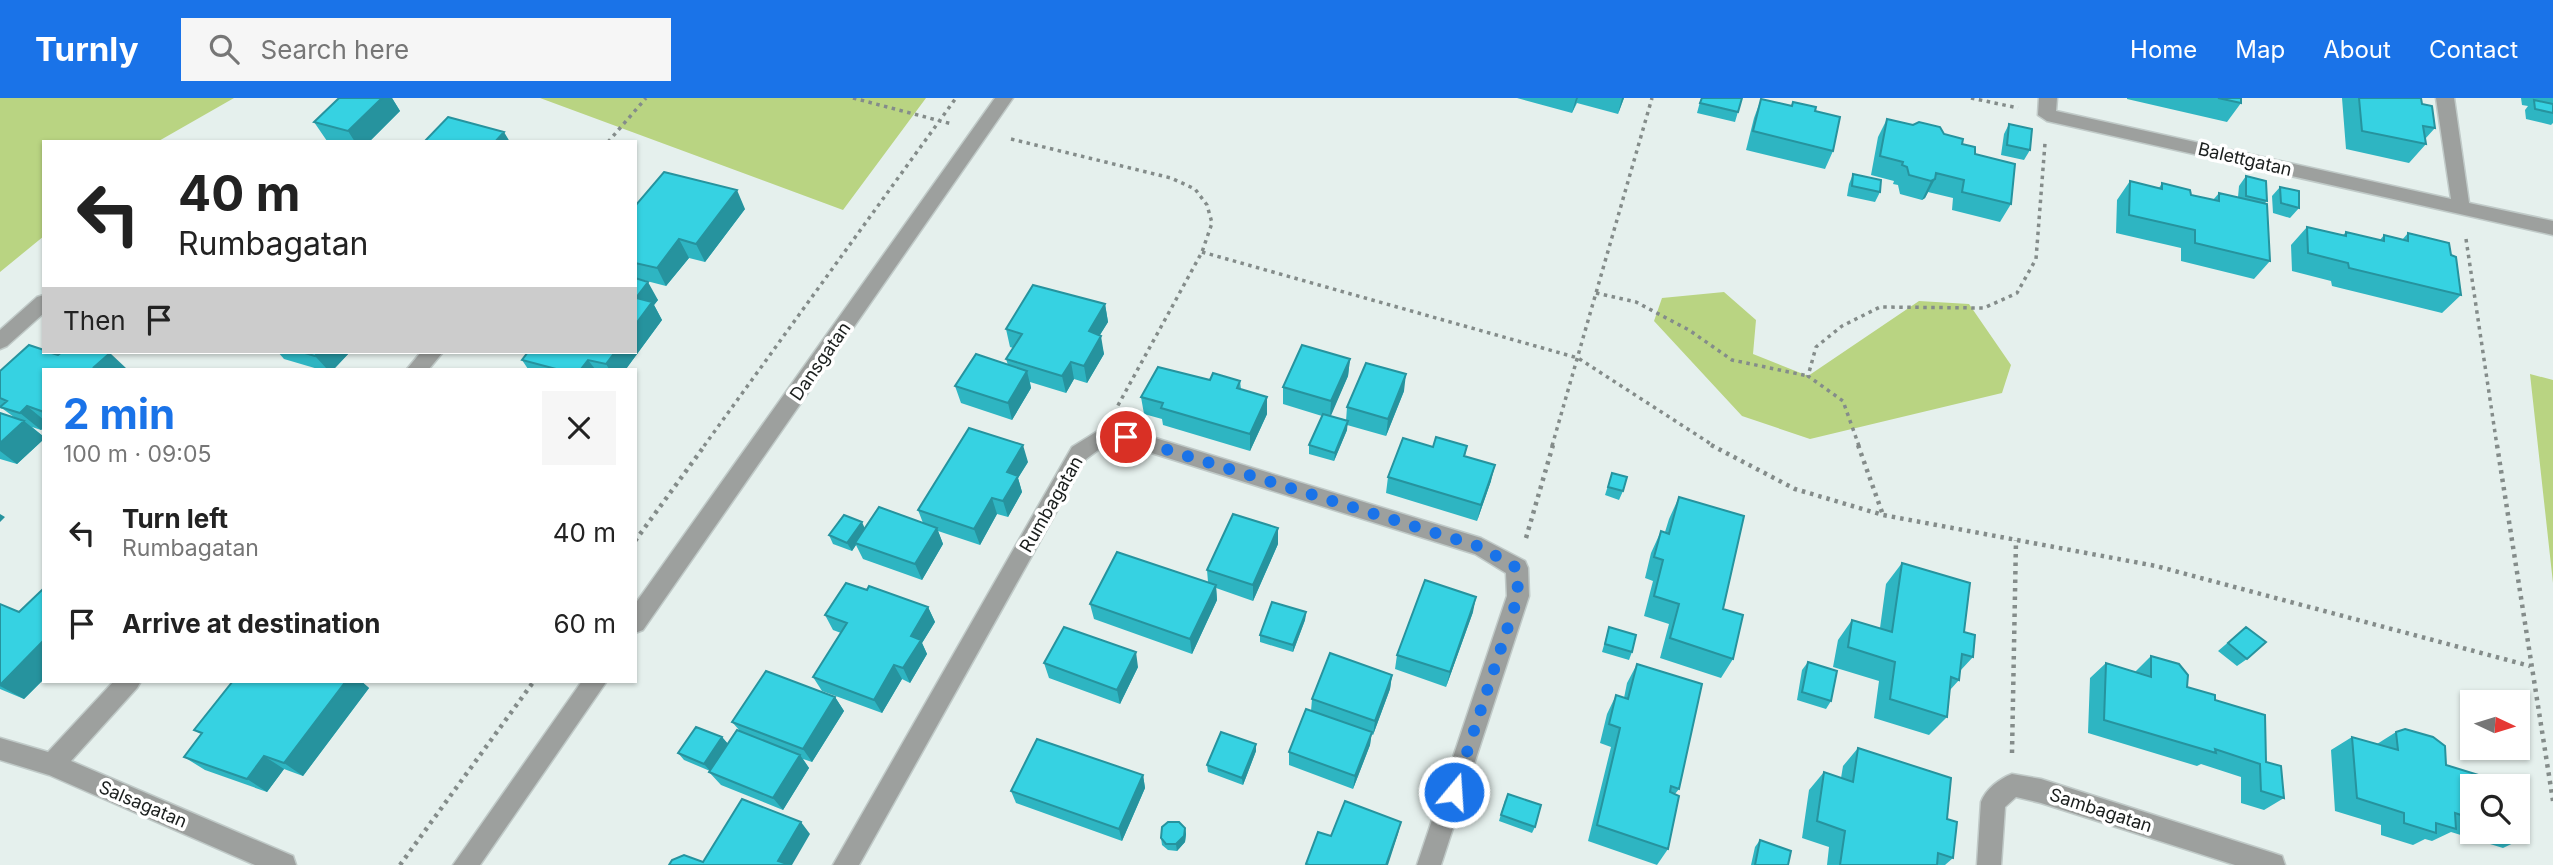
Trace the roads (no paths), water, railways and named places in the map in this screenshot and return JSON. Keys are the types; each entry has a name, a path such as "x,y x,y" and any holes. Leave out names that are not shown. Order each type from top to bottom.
{"street":[{"name":"Dansgatan","path":"637,620 1004,98"},
{"path":"2445,98 2461,207"},
{"name":"Balettgatan","path":"2047,106 2553,228"},
{"path":"0,341 42,304"},
{"path":"418,368 431,354"},
{"name":"Rumbagatan","path":"845,865 1079,453 1101,437 1126,437 1481,547 1517,568 1518,596 1429,865"},
{"path":"52,765 127,683"},
{"path":"465,865 594,683"},
{"name":"Salsagatan","path":"0,748 52,765 284,865"},
{"name":"Sambagatan","path":"1989,865 1993,802 2012,785 2041,791 2273,865"}]}
